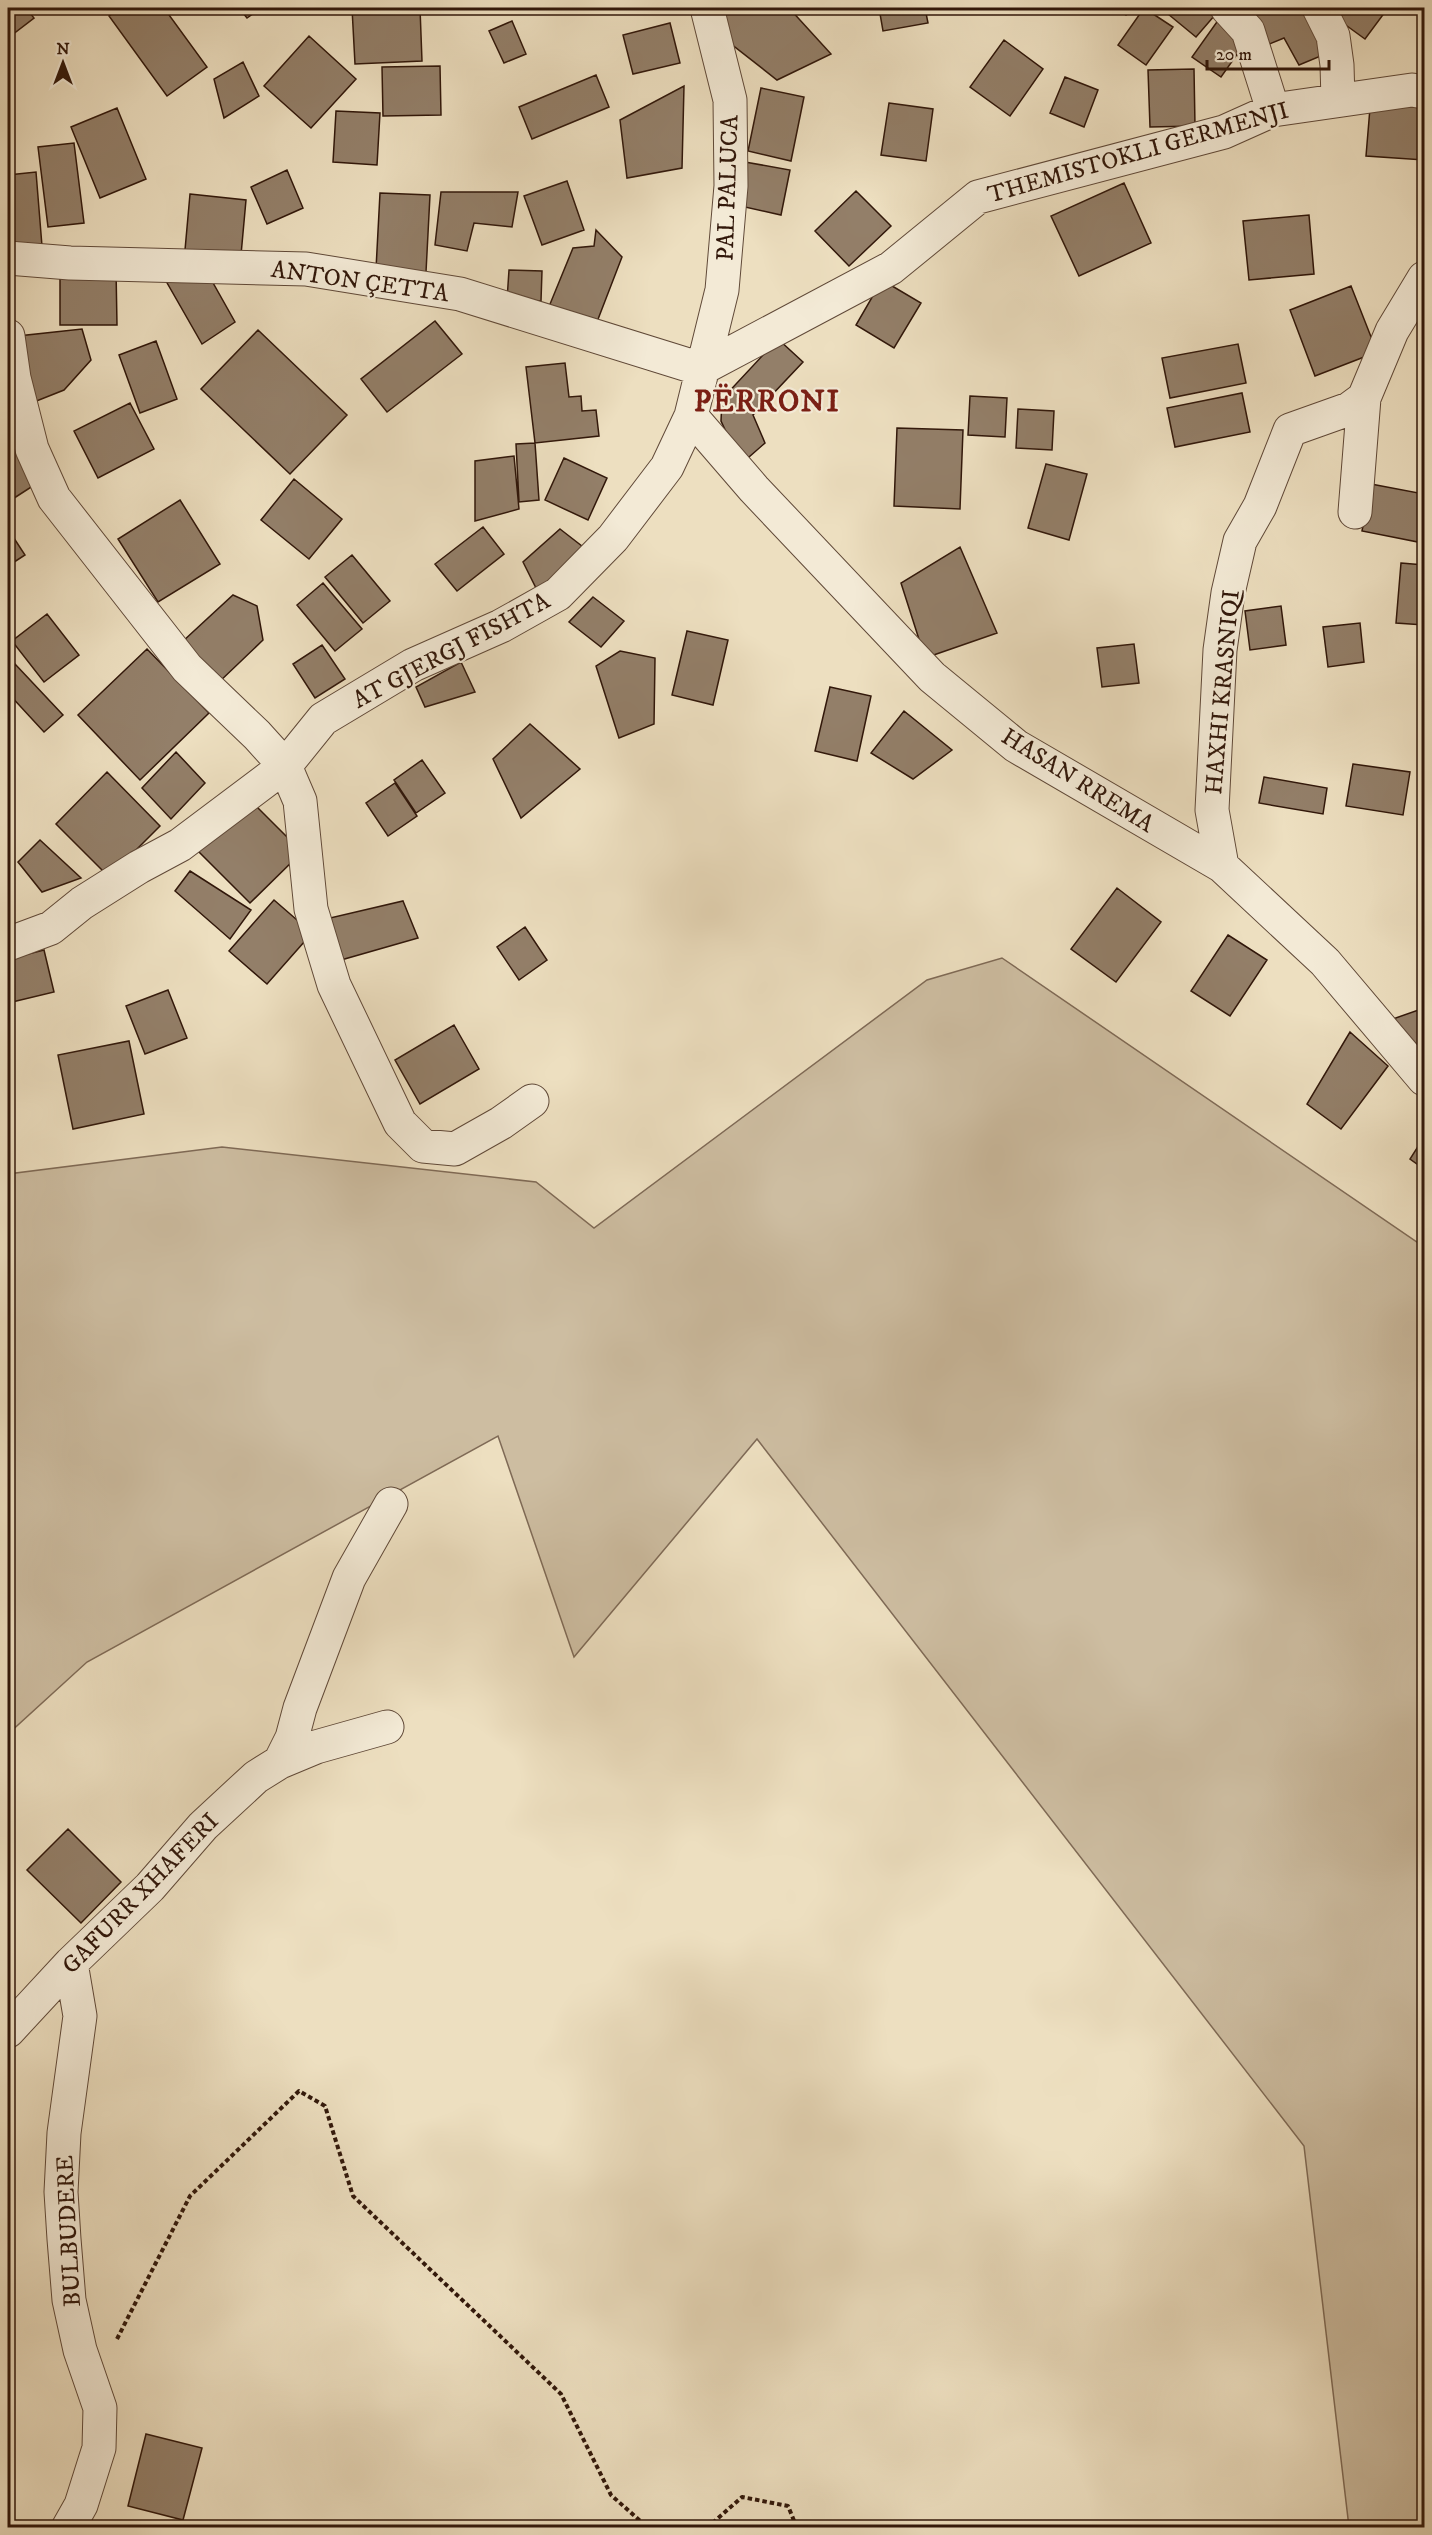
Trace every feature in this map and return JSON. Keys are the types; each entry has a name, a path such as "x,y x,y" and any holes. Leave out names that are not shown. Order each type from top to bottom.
{"street":[{"name":"PAL PALUCA","path":"701,369 722,290 731,186 730,100 707,8"},
{"path":"1227,8 1248,31 1274,110"},
{"path":"1319,8 1333,36 1338,100"},
{"name":"THEMISTOKLI GERMENJI","path":"701,369 891,268 978,197 1224,132 1274,110 1412,90 1425,92"},
{"name":"ANTON ÇETTA","path":"8,258 70,263 194,265 318,271 460,294 701,369"},
{"path":"1355,513 1364,399 1392,331 1425,278"},
{"path":"8,336 14,378 32,449 54,498 187,668 257,735 285,766 300,801 311,909 334,986 400,1123 423,1146 455,1149 501,1123 532,1101"},
{"name":"AT GJERGJ FISHTA","path":"8,944 51,928 92,897 180,845 285,766 323,719 413,665 501,627 558,594 613,538 660,475 691,416 701,369"},
{"name":"HAXHI KRASNIQI","path":"1222,866 1212,810 1220,650 1228,592 1240,541 1260,506 1290,430 1349,409 1364,399"},
{"name":"HASAN RREMA","path":"691,416 754,489 932,677 1016,746 1222,866 1325,962 1425,1080"},
{"path":"280,1762 292,1738 300,1708 349,1578 391,1504"},
{"name":"GAFURR XHAFERI","path":"8,2031 71,1963 150,1887 203,1826 256,1777 280,1762 316,1747 387,1727"},
{"name":"BULBUDERE","path":"68,2528 81,2505 99,2448 100,2408 80,2350 69,2300 61,2192 64,2133 80,2016 71,1963"}],"path":[{"path":"93,2385 190,2196 299,2091 325,2106 353,2196 561,2394 610,2495 648,2528"},
{"path":"707,2528 742,2497 788,2506 797,2528"}],"shaded area":[{"path":"1002,958 1424,1247 1424,2527 1349,2527 1304,2146 757,1439 574,1657 498,1436 87,1662 8,1734 8,1174 222,1147 536,1182 594,1228 927,980"}],"building":[{"path":"8,8 26,8 34,18 8,38"},
{"path":"121,8 164,8 207,67 167,96 109,16"},
{"path":"239,8 261,8 247,18"},
{"path":"352,8 420,8 422,61 355,64"},
{"path":"716,8 789,8 831,54 777,80 726,40"},
{"path":"879,8 925,8 928,23 883,31"},
{"path":"1116,8 1132,8 1126,15"},
{"path":"1144,8 1173,27 1146,65 1118,45"},
{"path":"1173,8 1221,8 1196,37 1168,14"},
{"path":"1269,8 1300,8 1328,53 1299,65 1284,38 1267,45 1252,17"},
{"path":"1327,8 1388,8 1365,39 1325,10"},
{"path":"1219,19 1248,39 1221,77 1192,57"},
{"path":"512,21 526,54 504,63 489,31"},
{"path":"670,23 680,63 633,74 623,35"},
{"path":"309,36 356,79 311,128 264,86"},
{"path":"1004,40 1043,69 1010,116 970,87"},
{"path":"243,62 259,96 224,118 214,79"},
{"path":"440,66 441,115 383,116 382,67"},
{"path":"1194,69 1195,126 1150,127 1148,70"},
{"path":"596,75 609,107 532,139 519,107"},
{"path":"1065,77 1098,90 1084,127 1050,113"},
{"path":"684,86 682,168 627,178 620,120"},
{"path":"761,88 804,97 791,161 748,151"},
{"path":"1371,96 1424,100 1424,160 1366,156"},
{"path":"889,103 933,109 926,161 881,155"},
{"path":"117,108 146,179 100,198 71,127"},
{"path":"336,111 380,113 377,165 333,162"},
{"path":"74,143 84,223 48,227 38,147"},
{"path":"745,162 790,170 781,215 736,205"},
{"path":"287,170 303,208 267,224 251,187"},
{"path":"36,172 42,246 8,250 8,175"},
{"path":"567,181 584,230 542,245 524,196"},
{"path":"1124,183 1151,243 1079,276 1051,216"},
{"path":"856,191 891,226 849,266 815,231"},
{"path":"441,192 518,192 512,227 474,223 467,251 435,245"},
{"path":"380,193 430,195 426,272 376,269"},
{"path":"190,194 246,200 241,255 185,250"},
{"path":"1309,215 1314,274 1249,280 1243,221"},
{"path":"596,230 622,257 595,327 548,309 573,248 594,246"},
{"path":"60,269 116,269 117,325 60,325"},
{"path":"509,270 542,271 541,301 507,300"},
{"path":"162,274 208,274 235,322 202,344"},
{"path":"882,280 921,303 894,348 856,325"},
{"path":"1351,286 1377,352 1315,376 1290,310"},
{"path":"435,321 462,354 387,412 361,379"},
{"path":"82,329 91,360 64,390 29,404 18,336"},
{"path":"258,330 347,415 290,474 201,389"},
{"path":"778,339 803,362 753,415 765,443 741,464 721,421 722,399"},
{"path":"156,341 177,399 140,413 119,355"},
{"path":"1238,344 1246,383 1170,398 1162,358"},
{"path":"565,363 569,397 581,396 582,411 596,410 599,436 535,443 526,367"},
{"path":"1242,393 1250,432 1175,447 1167,408"},
{"path":"970,396 1007,398 1005,437 968,435"},
{"path":"130,403 154,449 98,478 74,431"},
{"path":"1018,409 1054,411 1052,450 1016,448"},
{"path":"897,428 963,430 960,509 894,506"},
{"path":"8,433 39,482 8,502"},
{"path":"535,443 539,500 519,502 516,444"},
{"path":"514,456 519,509 475,521 475,461"},
{"path":"564,458 607,478 588,520 545,500"},
{"path":"1046,464 1087,474 1069,540 1028,528"},
{"path":"294,479 342,519 309,559 261,520"},
{"path":"1371,484 1424,494 1424,509 1418,542 1362,531"},
{"path":"180,500 220,564 158,602 118,539"},
{"path":"483,527 504,554 457,591 435,564"},
{"path":"8,529 25,555 8,566"},
{"path":"560,529 587,550 537,590 523,562"},
{"path":"960,547 997,633 925,658 901,583"},
{"path":"352,555 390,601 363,623 325,577"},
{"path":"1401,563 1424,565 1424,625 1396,623"},
{"path":"323,583 362,629 335,651 297,605"},
{"path":"233,595 257,606 263,640 216,685 182,642"},
{"path":"593,597 624,621 601,647 569,622"},
{"path":"1281,606 1286,645 1250,650 1245,611"},
{"path":"47,614 79,655 44,682 12,641"},
{"path":"1360,623 1364,662 1328,667 1323,627"},
{"path":"687,631 728,640 713,705 672,695"},
{"path":"1134,644 1139,683 1102,687 1097,648"},
{"path":"322,645 345,679 315,698 293,664"},
{"path":"147,649 209,713 140,780 78,715"},
{"path":"620,651 655,658 654,724 619,738 596,666"},
{"path":"461,662 475,692 425,707 416,687"},
{"path":"15,664 63,715 44,732 8,693 8,671"},
{"path":"830,687 871,696 857,761 815,751"},
{"path":"904,711 952,750 913,779 871,753"},
{"path":"530,724 580,769 521,818 493,759"},
{"path":"176,752 205,783 171,819 142,788"},
{"path":"422,760 445,793 416,813 394,780"},
{"path":"1353,764 1410,772 1403,815 1346,806"},
{"path":"107,772 160,826 109,877 56,824"},
{"path":"1264,777 1327,788 1323,814 1259,803"},
{"path":"395,783 417,816 388,836 366,803"},
{"path":"249,799 302,852 250,903 197,850"},
{"path":"40,840 81,878 42,892 18,862"},
{"path":"190,871 251,910 230,939 175,891"},
{"path":"1117,888 1161,922 1116,982 1071,949"},
{"path":"274,900 312,933 267,984 229,951"},
{"path":"403,901 418,938 341,960 330,918"},
{"path":"525,927 547,960 519,980 497,947"},
{"path":"1228,935 1267,960 1230,1016 1191,991"},
{"path":"44,950 54,992 8,1003 8,959"},
{"path":"168,990 187,1038 145,1054 126,1006"},
{"path":"1424,1008 1424,1065 1390,1020"},
{"path":"454,1025 479,1069 420,1104 395,1060"},
{"path":"1350,1032 1388,1066 1341,1129 1307,1104"},
{"path":"129,1041 144,1114 73,1129 58,1055"},
{"path":"1424,1137 1424,1169 1410,1159"},
{"path":"68,1829 121,1882 81,1923 27,1870"},
{"path":"146,2434 202,2448 183,2520 128,2506"}],"district":[{"name":"PËRRONI","path":"767,401"}]}
